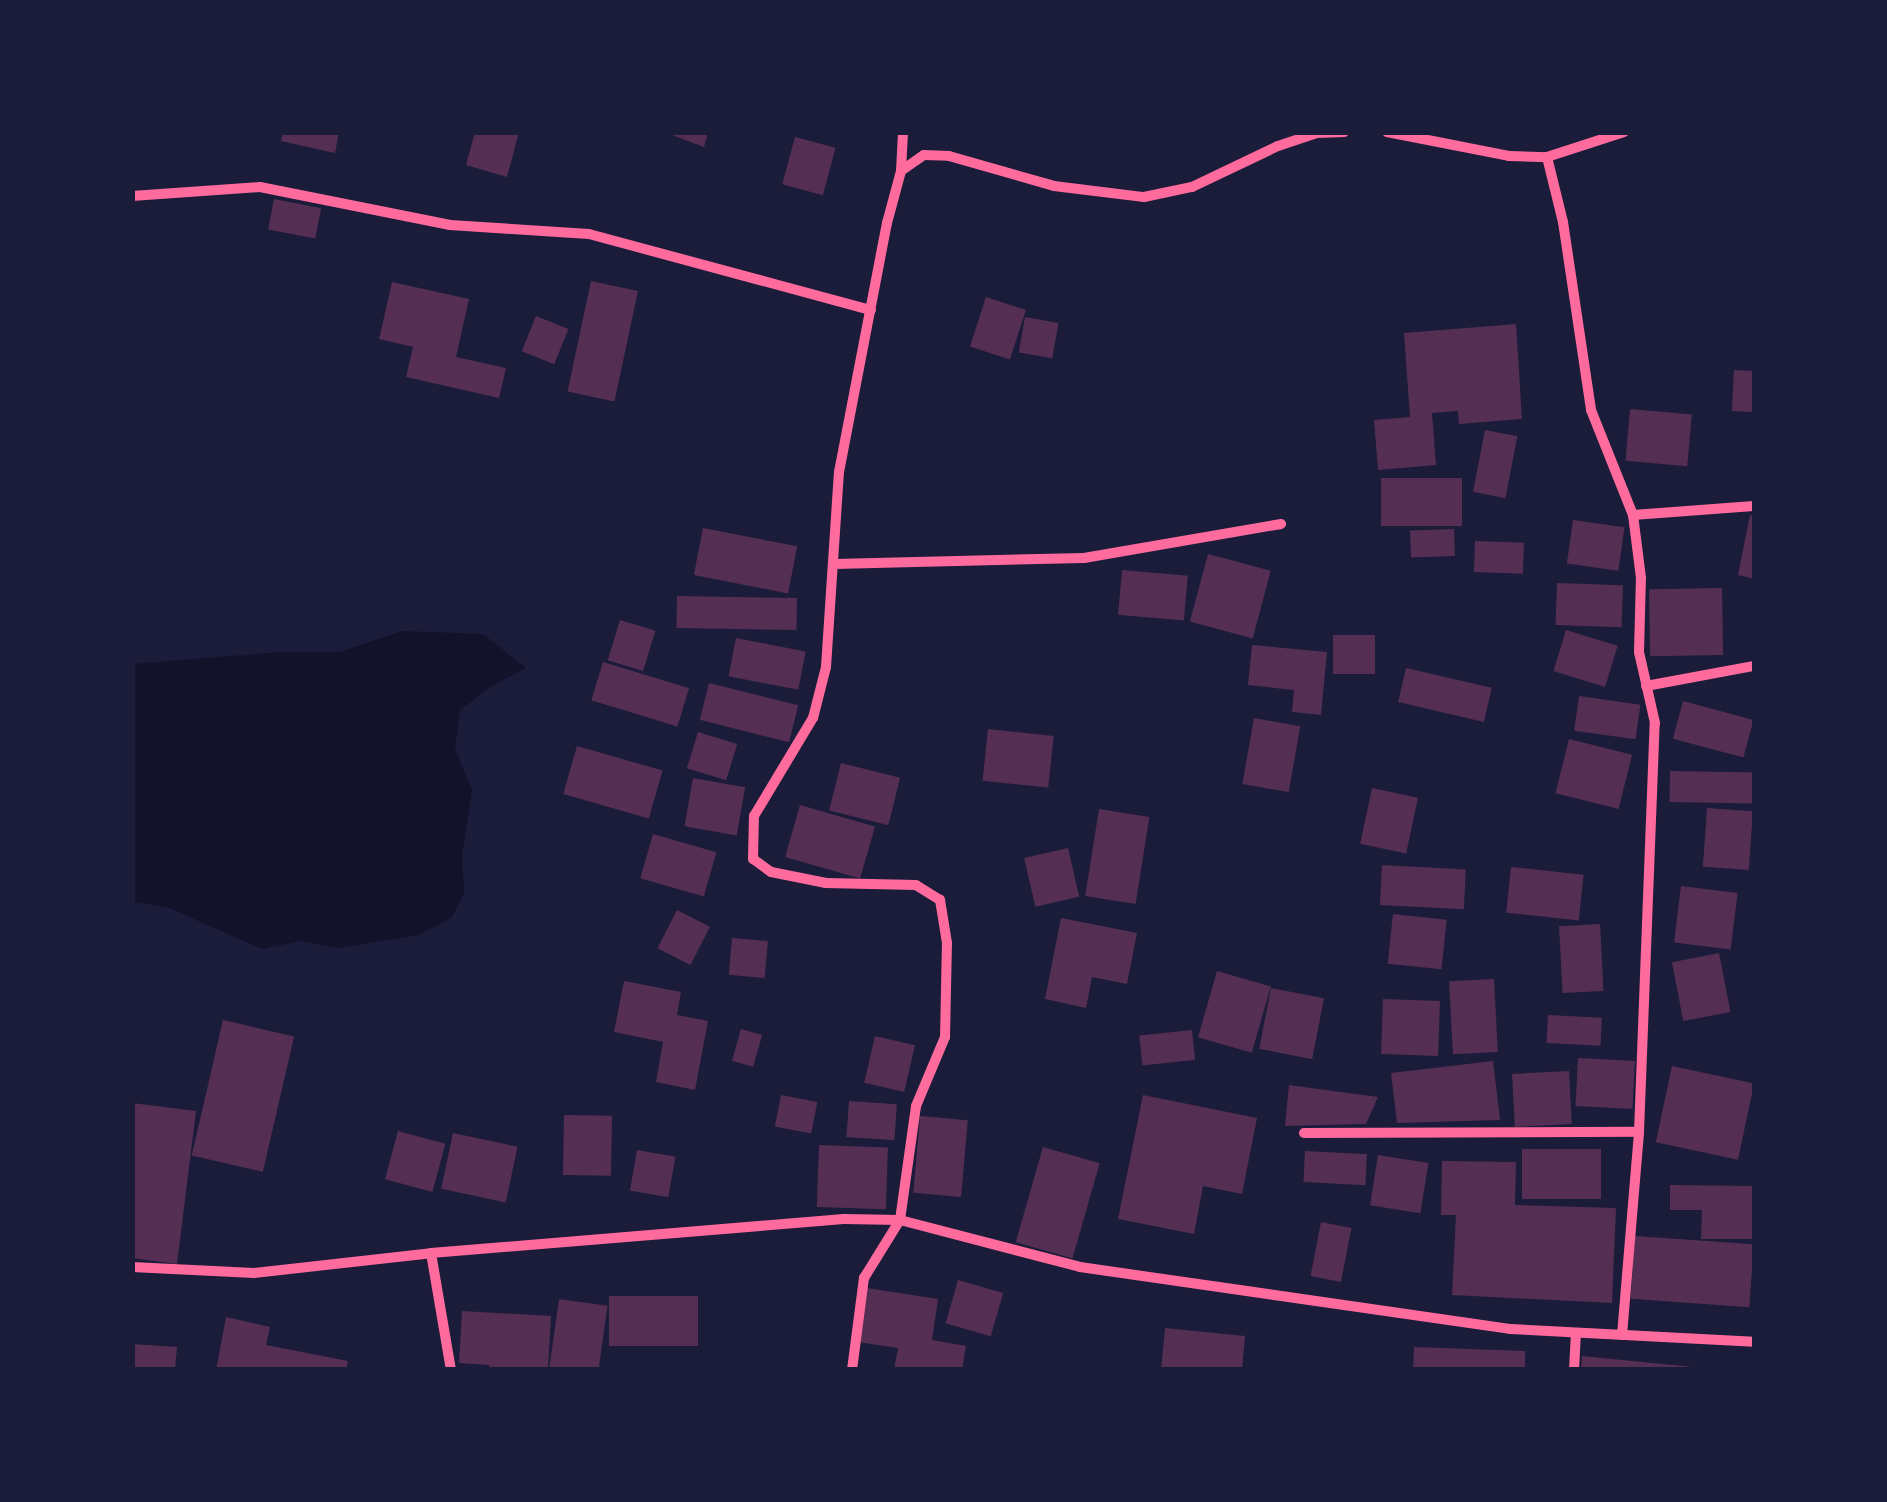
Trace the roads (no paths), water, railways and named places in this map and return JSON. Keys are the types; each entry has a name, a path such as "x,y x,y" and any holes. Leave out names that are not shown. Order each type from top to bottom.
{"street":[{"path":"852,1370 864,1278 900,1220 916,1106 945,1038 947,944 940,900 916,885 826,882 771,872 753,859 754,816 813,718 826,667 839,472 901,172 903,132"},
{"path":"901,172 924,155 949,156 1054,186 1144,198 1192,187 1278,146 1317,134 1344,132"},
{"path":"1387,132 1509,156 1547,157 1624,132"},
{"path":"1547,157 1563,222 1591,410 1632,515 1641,578 1639,652 1655,723 1639,1132 1622,1335"},
{"path":"132,196 260,187 450,225 590,234 870,310"},
{"path":"1632,515 1754,506"},
{"path":"834,564 1084,558 1281,524"},
{"path":"1646,686 1754,666"},
{"path":"1304,1133 1639,1132"},
{"path":"132,1267 254,1273 430,1253 844,1219 900,1220 1080,1267 1510,1329 1754,1342"},
{"path":"430,1253 451,1370"},
{"path":"1574,1370 1576,1333"}]}
